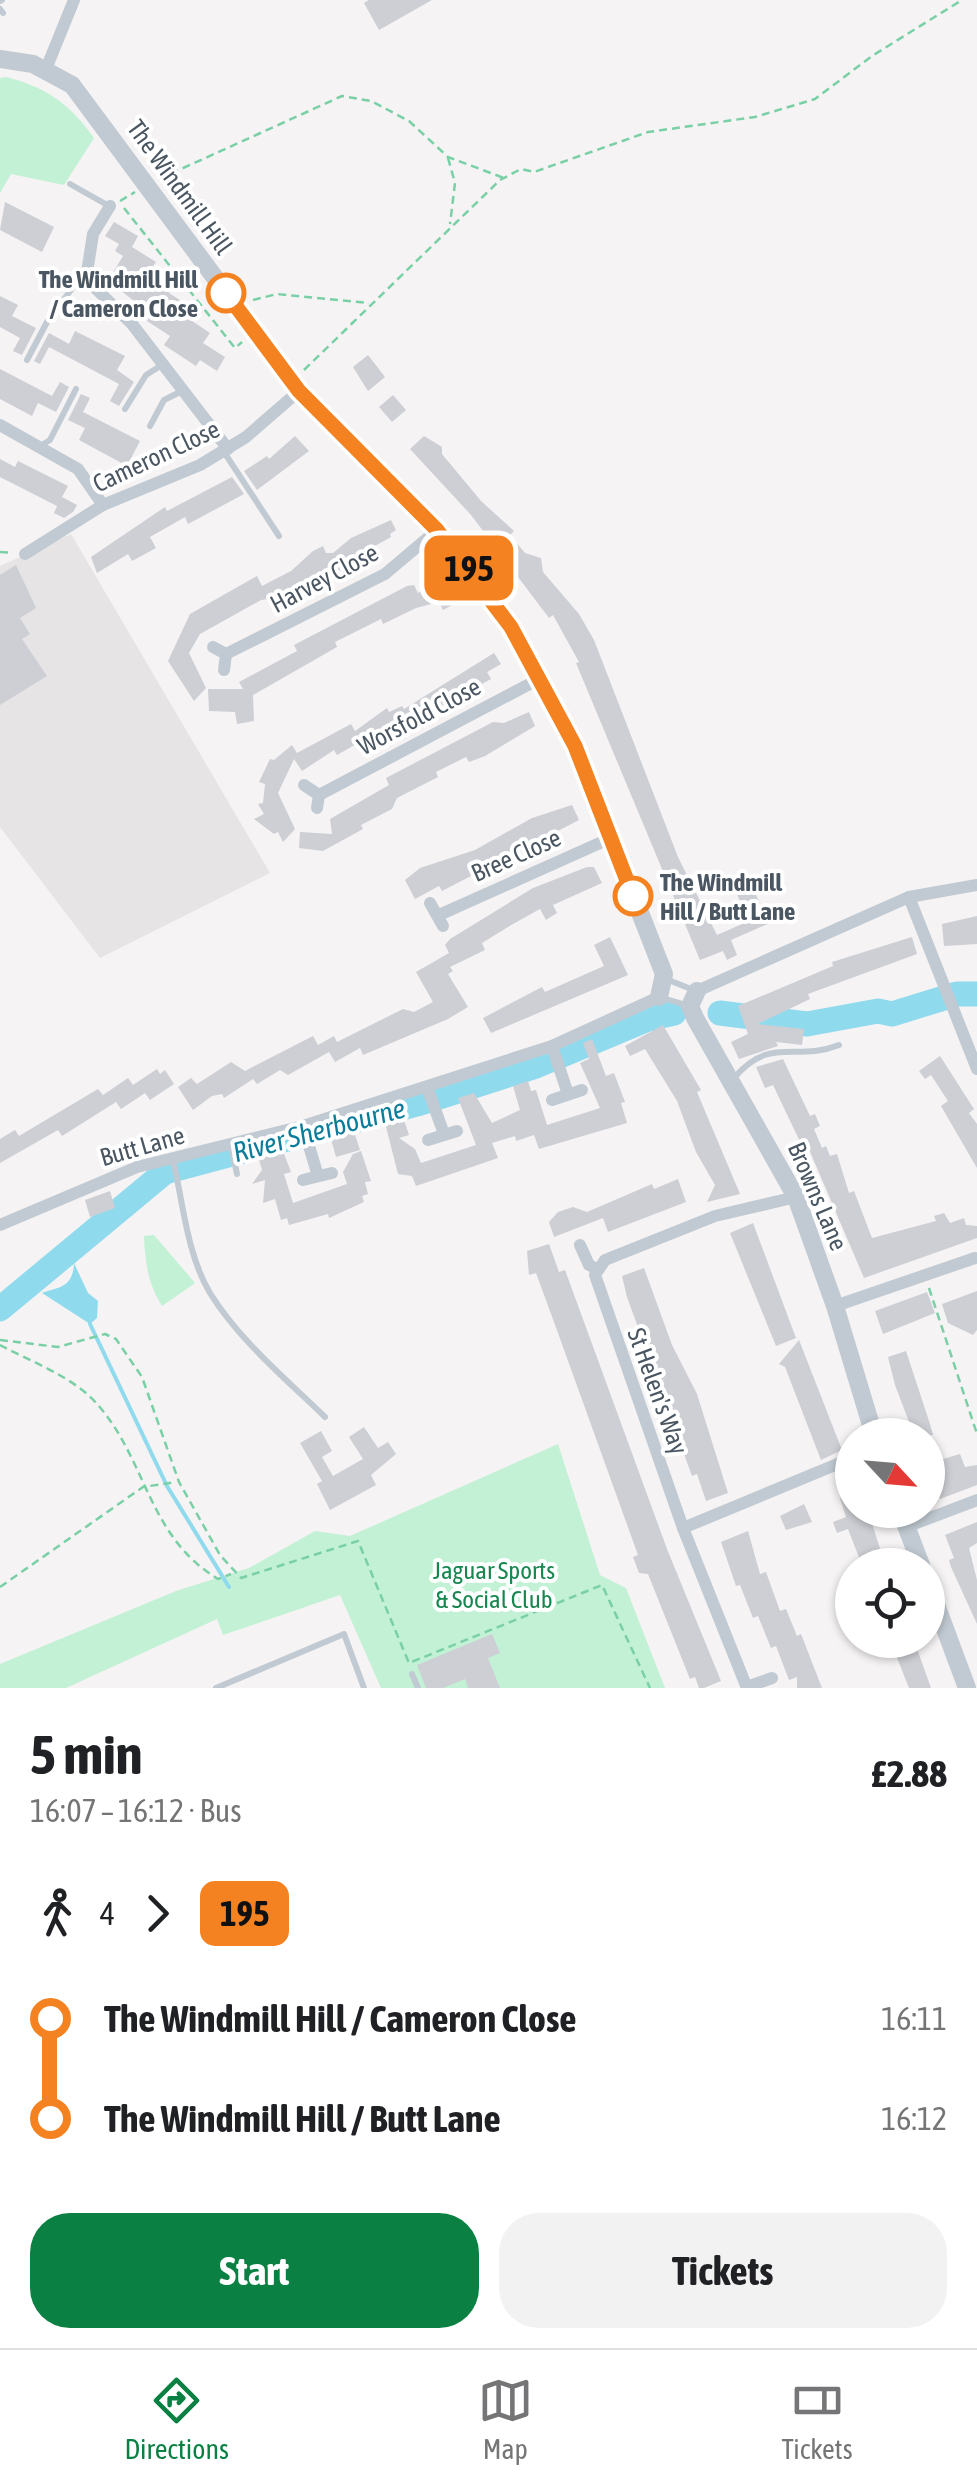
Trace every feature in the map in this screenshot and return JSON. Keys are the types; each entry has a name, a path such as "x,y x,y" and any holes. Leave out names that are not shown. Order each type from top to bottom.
{"street":[{"path":"0,59 46,69 74,0"},
{"name":"The Windmill Hill","path":"46,69 81,96 296,387 437,530 511,627 575,746 662,988"},
{"path":"114,204 93,234 86,279 132,324 226,450"},
{"name":"Cameron Close","path":"24,554 103,505 226,450 296,387"},
{"path":"0,425 78,468 103,505"},
{"name":"Harvey Close","path":"226,654 385,574 437,530"},
{"path":"213,647 226,654 224,670"},
{"name":"Worsfold Close","path":"304,785 318,802 541,678"},
{"name":"Bree Close","path":"438,915 611,838"},
{"path":"694,999 910,897 977,885"},
{"path":"910,897 950,1008 977,1069"},
{"name":"Butt Lane","path":"0,1225 87,1185 305,1134 555,1053 662,988"},
{"name":"Browns Lane","path":"694,999 732,1081 796,1197 869,1418"},
{"path":"555,1053 568,1094"},
{"path":"552,1100 582,1090"},
{"path":"428,1140 450,1133 430,1096"},
{"path":"303,1180 325,1174 305,1134"},
{"path":"597,1269 605,1260 715,1216 796,1197"},
{"name":"St Helen's Way","path":"580,1245 589,1265 597,1269 595,1282 683,1528 747,1688 772,1678"},
{"path":"835,1306 975,1258"},
{"path":"957,1264 962,1281"},
{"path":"683,1528 835,1465"},
{"path":"945,1508 977,1500"},
{"path":"945,1628 968,1688"}],"lane":[{"path":"70,184 114,204"},
{"path":"28,360 47,322 86,270"},
{"path":"126,410 146,375 163,364"},
{"path":"39,447 50,440 76,389"},
{"path":"150,426 164,400 183,391"},
{"path":"226,450 280,536"},
{"path":"662,988 694,999"},
{"path":"662,988 694,999"},
{"path":"732,1081 747,1062 776,1048 823,1052 840,1045"},
{"path":"236,1151 236,1174"},
{"path":"174,1165 196,1260 210,1292 248,1341 325,1417"},
{"path":"216,1688 344,1634 364,1688"},
{"path":"412,1674 418,1688"}],"path":[{"path":"296,387 369,302 504,178 648,132 756,117 816,99 872,56 962,0"},
{"path":"254,332 235,348 114,204 146,184 342,96 371,101 410,121 448,157 504,178"},
{"path":"448,157 455,183 449,228"},
{"path":"247,302 278,294 369,302"},
{"path":"925,1275 977,1434"},
{"path":"0,1343 58,1347 106,1334 116,1339 142,1377 180,1482 233,1574 242,1578 358,1541 408,1663 602,1585 650,1688"},
{"path":"0,1343 63,1378 98,1404 172,1542 218,1579 233,1574"},
{"path":"0,1587 144,1487 180,1482"}],"shaded area":[{"path":"71,534 270,873 100,958 0,827 0,566"}],"green space":[{"path":"0,78 56,98 94,138 64,185 11,174 0,193"},
{"path":"154,1235 195,1283 162,1306 150,1281 145,1255 144,1236"},
{"name":"Jaguar Sports & Social Club","path":"558,1444 600,1575 626,1588 665,1688 381,1688 340,1595 223,1635 217,1619 66,1688 0,1688 0,1664 176,1591 249,1568 315,1531 350,1536"}],"water":[{"path":"74,1263 88,1293 98,1301 97,1318 90,1324 42,1293 67,1282"}],"building":[{"path":"432,0 379,30 364,3"},
{"path":"5,202 54,227 42,252 0,230"},
{"path":"114,222 138,236 132,247 156,262 151,269 174,284 169,293 192,308 186,317 210,333 203,343 225,357 217,371 200,360 196,366 164,345 170,336 147,321 151,314 108,281 123,256 115,251 119,244 105,236"},
{"path":"0,296 18,305 12,316 36,328 22,355 13,351 20,338 0,327"},
{"path":"75,331 125,356 117,370 134,382 119,406 110,401 119,384 49,347 40,364 34,361 49,333 69,344"},
{"path":"368,355 385,377 368,391 353,367"},
{"path":"0,369 52,396 60,382 69,387 56,412 38,403 32,416 0,399"},
{"path":"81,394 90,398 83,412 140,441 127,466 79,440 85,428 68,420"},
{"path":"393,395 406,410 392,422 379,407"},
{"path":"295,436 309,451 257,490 244,471 267,456 269,459"},
{"path":"424,436 442,447 442,454 481,501 514,531 510,535 525,553 541,558 543,572 579,614 594,640 678,857 717,935 749,921 735,890 750,883 770,923 731,940 737,955 727,960 723,951 700,960 576,663 579,662 553,615 549,618 471,515 410,449"},
{"path":"0,459 15,467 18,461 68,486 62,497 77,505 73,512 64,518 54,513 57,506 0,477"},
{"path":"232,477 244,494 188,524 185,517 150,537 156,548 132,561 128,554 97,573 91,557 165,507 167,511"},
{"path":"391,520 396,530 391,537 355,557 357,561 272,606 269,599 261,600 200,634 189,653 206,688 194,701 168,661 190,614 257,576 262,586 291,571 313,551 323,546 326,553 333,553 351,538"},
{"path":"16,565 36,608 20,618 30,634 22,639 47,676 0,705 0,575"},
{"path":"443,580 456,603 443,610 439,602 416,608 383,624 381,619 335,642 337,647 253,695 254,721 237,724 235,712 209,711 208,689 243,689 239,682 297,651 294,645 407,586 414,585 418,593"},
{"path":"494,653 501,664 487,672 491,679 404,727 367,743 365,739 337,755 334,750 302,771 294,759 278,793 295,829 283,842 278,832 274,834 254,819 264,814 258,804 263,803 265,784 259,782 270,759 292,745 297,753 351,724 355,731 387,708 389,712 402,706 404,709"},
{"path":"529,712 535,726 485,756 469,762 466,757 436,772 438,777 397,798 392,809 361,825 363,829 323,851 299,848 300,832 332,834 330,819 389,785 386,778 493,722 504,723"},
{"path":"572,805 579,820 442,891 439,886 415,899 405,880 420,868 475,850 532,818"},
{"path":"594,867 602,883 553,905 557,913 546,920 540,909 482,943 485,950 450,967 453,971 448,974 468,1007 448,1019 363,1055 360,1048 335,1062 329,1052 288,1075 280,1070 257,1084 253,1079 224,1098 222,1094 212,1096 193,1110 178,1087 191,1078 197,1084 231,1062 245,1071 313,1036 318,1045 334,1036 337,1042 403,1009 414,1012 433,1002 416,972 449,953 445,945 450,939 533,888"},
{"path":"977,916 977,944 944,946 942,924"},
{"path":"610,937 628,975 491,1033 483,1018 542,987 545,992 604,966 594,945"},
{"path":"912,937 917,954 808,994 810,999 758,1024 804,1029 802,1045 776,1042 778,1046 739,1059 731,1042 748,1034 738,1006 833,966 832,962"},
{"path":"663,1025 701,1090 697,1092 740,1194 707,1202 715,1185 696,1152 677,1101 645,1049 630,1056 625,1046"},
{"path":"592,1039 606,1076 614,1073 625,1102 621,1103 627,1123 539,1149 534,1135 516,1141 515,1136 492,1143 498,1158 416,1186 412,1176 398,1174 385,1123 403,1117 409,1135 399,1138 415,1149 421,1163 476,1145 458,1098 474,1093 492,1123 520,1110 513,1086 528,1081 531,1091 536,1090 547,1125 600,1108 580,1063 589,1059 583,1043"},
{"path":"940,1056 974,1109 969,1113 977,1124 977,1168 941,1106 948,1101 931,1075 925,1079 919,1071"},
{"path":"783,1059 810,1116 815,1114 820,1126 814,1129 822,1148 826,1146 830,1156 837,1154 849,1193 854,1191 872,1238 936,1221 934,1216 944,1213 950,1223 964,1218 966,1225 977,1226 977,1238 864,1278 808,1147 803,1148 773,1085 765,1088 756,1067"},
{"path":"157,1069 160,1074 165,1070 174,1084 150,1100 145,1093 121,1109 116,1102 62,1136 58,1130 0,1163 0,1139 15,1130 19,1136 98,1089 103,1095 128,1078 133,1085"},
{"path":"354,1132 360,1150 336,1157 331,1139"},
{"path":"281,1146 291,1172 284,1174 293,1203 347,1184 343,1172 353,1154 361,1151 371,1181 365,1182 368,1194 362,1196 364,1202 329,1218 328,1214 289,1225 287,1218 281,1220 275,1199 263,1203 265,1180 252,1184 262,1170 257,1153"},
{"path":"678,1179 686,1202 608,1232 603,1218 554,1237 549,1222 558,1212 573,1207 587,1212 652,1184 654,1189"},
{"path":"110,1191 115,1208 90,1217 85,1200"},
{"path":"753,1223 796,1338 776,1346 730,1233"},
{"path":"549,1244 559,1272 565,1270 667,1549 721,1681 704,1688 699,1688 695,1677 690,1679 648,1574 639,1573 633,1557 638,1555 536,1273 529,1275 527,1251"},
{"path":"644,1268 672,1345 697,1394 728,1493 706,1501 697,1474 692,1476 627,1297 622,1276"},
{"path":"977,1291 977,1330 973,1335 948,1323 942,1304"},
{"path":"927,1292 935,1313 883,1334 875,1311"},
{"path":"799,1340 835,1432 835,1453 821,1460 785,1367 779,1364"},
{"path":"906,1351 928,1418 908,1418 888,1357"},
{"path":"364,1427 378,1448 388,1442 396,1454 371,1475 376,1485 330,1510 317,1484 322,1481 300,1443 321,1431 332,1451 322,1457 333,1476 363,1459 349,1437"},
{"path":"960,1454 965,1467 977,1465 977,1485 945,1497 945,1458"},
{"path":"804,1504 812,1522 786,1530 780,1516"},
{"path":"977,1522 977,1543 969,1548 977,1580 977,1624 951,1567 949,1560 954,1558 945,1535"},
{"path":"835,1528 874,1528 880,1548 855,1548 848,1529 837,1533"},
{"path":"748,1531 760,1574 766,1572 780,1611 786,1609 797,1636 801,1634 822,1688 797,1688 797,1677 789,1680 776,1646 771,1648 758,1616 753,1618 740,1585 736,1586 721,1542"},
{"path":"492,1634 500,1653 488,1658 500,1688 468,1688 465,1679 443,1688 426,1688 417,1665"},
{"path":"897,1658 920,1658 931,1688 909,1688"}],"waterway":[{"name":"River Sherbourne","path":"720,1013 807,1024 878,1011 892,1014 957,994 977,994"},
{"name":"River Sherbourne","path":"0,1309 165,1172 417,1104 536,1066 648,1019 674,1013"},
{"path":"90,1324 167,1486 229,1587"}],"bus line":[{"name":"195","path":"226,293 299,391 437,530 511,627 575,746 633,896"}],"place":[{"name":"The Windmill Hill / Cameron Close","path":"226,293"},
{"name":"The Windmill Hill / Butt Lane","path":"633,896"}]}
